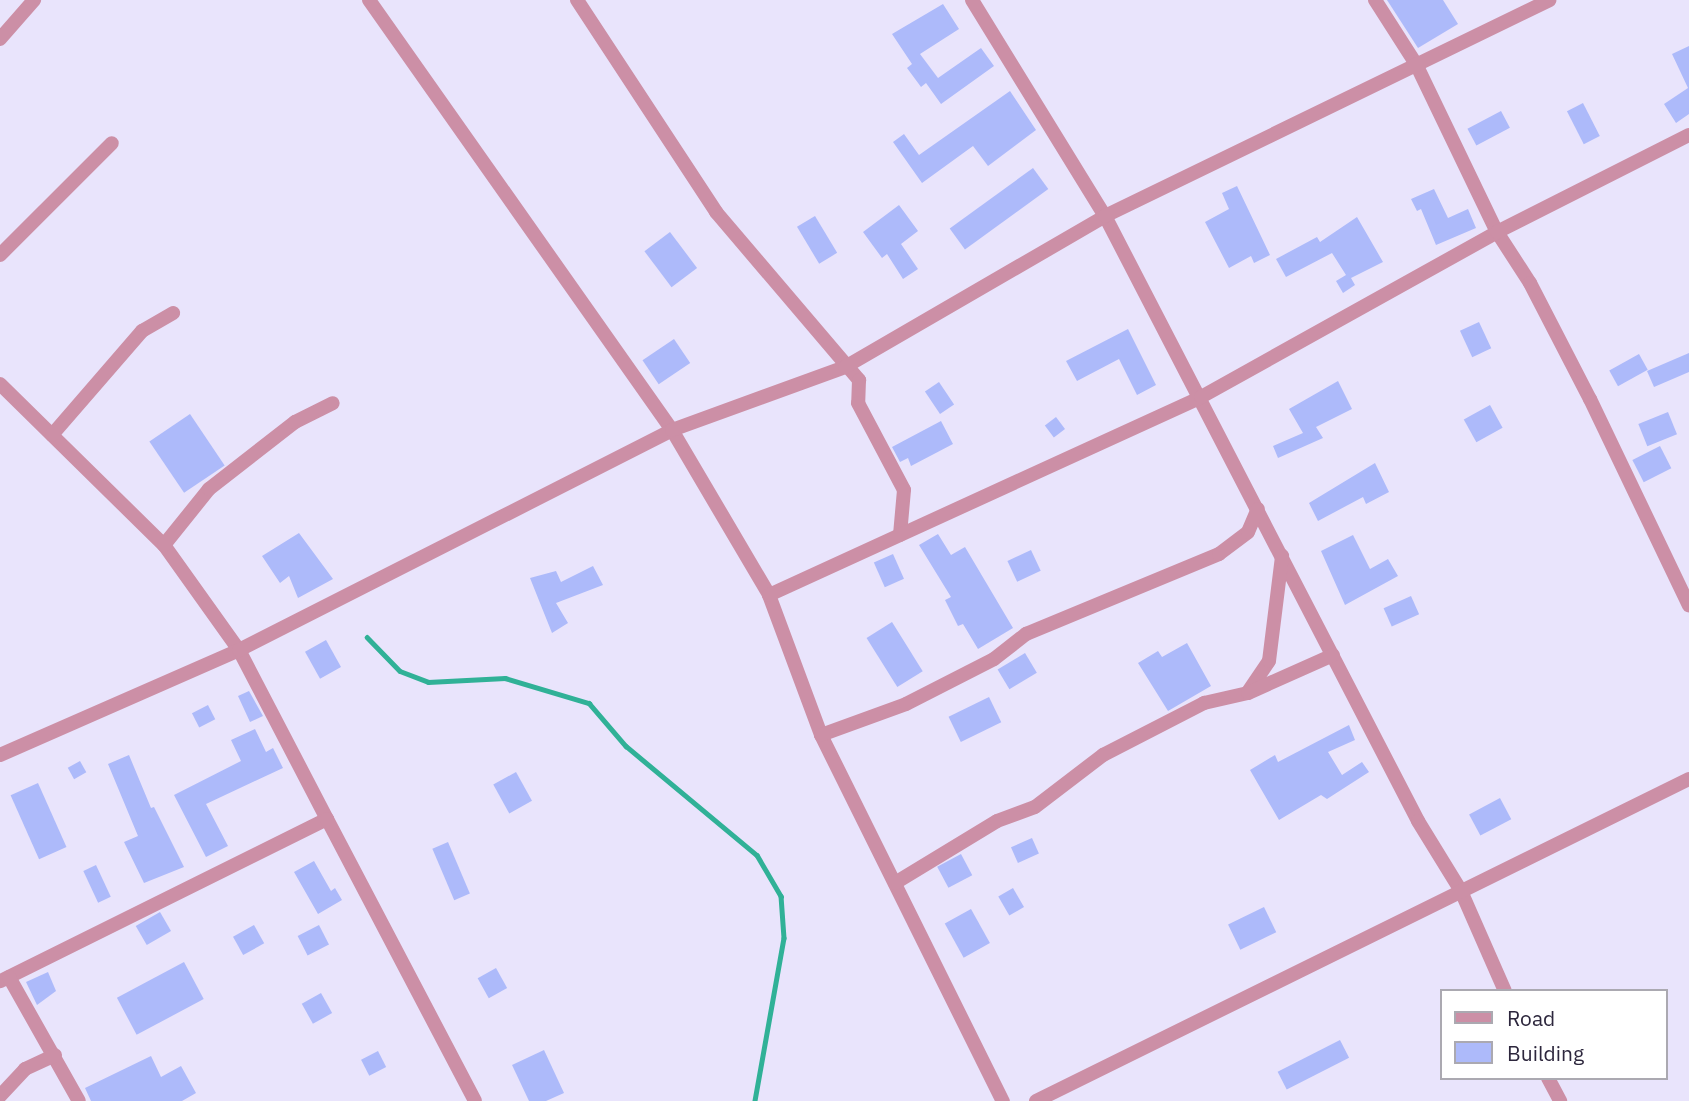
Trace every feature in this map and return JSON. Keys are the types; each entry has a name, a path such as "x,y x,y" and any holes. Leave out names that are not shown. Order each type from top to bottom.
{"street":[{"path":"0,40 34,0"},
{"path":"369,0 672,430 769,595 821,735 1003,1101"},
{"path":"578,0 716,212 845,367 859,380 858,403 880,450 900,477 904,490 900,535"},
{"path":"972,0 1105,216 1418,821 1461,891 1503,989"},
{"path":"1375,0 1416,64 1497,232 1530,283 1590,399 1689,606"},
{"path":"0,755 239,649 672,430 845,367 1105,216 1549,0"},
{"path":"769,595 1201,397 1497,232 1689,135"},
{"path":"0,255 112,144"},
{"path":"52,436 142,331 173,313"},
{"path":"0,384 164,545 239,649 475,1101"},
{"path":"164,545 209,489 295,422 332,403"},
{"path":"821,735 906,704 994,659 1026,635 1219,554 1248,531 1258,509"},
{"path":"1248,693 1269,661 1282,556"},
{"path":"895,883 997,821 1035,807 1103,755 1204,702 1248,693 1333,655"},
{"path":"1036,1101 1689,779"},
{"path":"79,1101 55,1055 4,979 327,819"},
{"path":"0,1096 24,1069 55,1055"},
{"path":"1549,1080 1560,1101"}],"building":[{"path":"1387,0 1443,0 1458,24 1418,48"},
{"path":"943,4 959,29 920,54 938,78 981,48 994,66 941,104 926,83 921,87 907,68 912,64 892,34"},
{"path":"1689,46 1689,114 1676,123 1664,104 1688,88 1672,54"},
{"path":"1010,91 1036,130 988,166 973,146 922,183 893,142 904,134 919,155"},
{"path":"1583,103 1600,136 1584,144 1567,111"},
{"path":"1501,111 1510,128 1476,146 1467,129"},
{"path":"1033,168 1048,189 965,250 950,229"},
{"path":"1237,186 1270,255 1254,263 1251,256 1229,268 1205,222 1229,209 1222,193"},
{"path":"1434,189 1448,218 1468,209 1476,228 1436,245 1421,209 1417,211 1411,199"},
{"path":"899,205 918,231 901,244 918,269 903,279 887,254 882,258 863,232"},
{"path":"815,216 837,253 819,264 797,227"},
{"path":"1357,217 1383,262 1351,278 1355,285 1343,293 1336,281 1346,275 1332,253 1286,277 1276,259 1317,237 1320,242"},
{"path":"670,232 697,268 672,287 644,251"},
{"path":"1479,322 1491,348 1472,357 1460,331"},
{"path":"1128,329 1156,385 1137,395 1119,359 1077,381 1066,361"},
{"path":"674,339 690,363 659,384 642,360"},
{"path":"1689,353 1689,372 1654,387 1647,371"},
{"path":"1639,354 1648,370 1618,386 1609,370"},
{"path":"1338,381 1352,409 1316,427 1323,438 1278,458 1273,446 1303,433 1289,409"},
{"path":"939,382 954,404 940,414 925,392"},
{"path":"1490,405 1503,428 1476,442 1464,420"},
{"path":"1668,412 1677,434 1647,446 1638,424"},
{"path":"190,414 225,465 184,493 149,441"},
{"path":"1056,417 1065,429 1054,437 1045,425"},
{"path":"941,421 953,444 911,466 908,458 900,462 892,447"},
{"path":"1660,446 1671,468 1644,482 1632,460"},
{"path":"1375,463 1389,492 1366,504 1363,497 1318,521 1309,503"},
{"path":"299,533 333,579 298,598 289,576 280,583 262,556"},
{"path":"938,534 951,555 965,547 1013,628 978,649 963,624 958,626 945,600 951,597 919,545"},
{"path":"1353,535 1370,569 1388,559 1398,576 1345,605 1321,551"},
{"path":"1031,550 1041,571 1017,582 1007,561"},
{"path":"893,554 904,579 885,587 874,563"},
{"path":"593,566 603,585 556,603 568,623 552,633 530,578 556,571 561,582"},
{"path":"1411,596 1419,614 1392,626 1384,608"},
{"path":"892,622 923,671 897,687 867,638"},
{"path":"326,640 341,667 320,679 305,652"},
{"path":"1187,643 1211,686 1168,711 1138,663 1158,651 1162,657"},
{"path":"1025,653 1037,673 1009,689 998,669"},
{"path":"249,691 263,716 250,722 238,696"},
{"path":"989,697 1001,722 961,742 949,717"},
{"path":"208,705 215,719 199,727 192,713"},
{"path":"1349,725 1355,740 1328,752 1342,775 1362,762 1369,772 1327,799 1321,795 1279,820 1250,770 1275,755 1278,762"},
{"path":"255,729 266,752 273,748 283,768 206,804 228,846 206,857 174,795 241,761 231,740"},
{"path":"129,755 151,808 154,807 184,867 144,883 124,842 138,836 108,764"},
{"path":"80,761 86,772 74,779 68,768"},
{"path":"516,772 532,801 509,813 493,785"},
{"path":"38,783 66,847 39,859 11,795"},
{"path":"1500,798 1511,819 1480,836 1469,814"},
{"path":"1032,838 1039,854 1018,863 1011,847"},
{"path":"448,842 470,894 454,900 432,849"},
{"path":"961,854 972,875 948,888 937,867"},
{"path":"314,861 331,891 335,888 342,900 318,914 294,872"},
{"path":"96,865 111,897 98,903 83,871"},
{"path":"1013,888 1024,907 1009,916 998,896"},
{"path":"1264,907 1276,932 1240,950 1228,925"},
{"path":"971,909 990,943 964,958 945,924"},
{"path":"160,912 171,931 147,945 136,926"},
{"path":"254,925 264,943 243,955 233,937"},
{"path":"319,925 329,945 308,955 298,936"},
{"path":"184,962 204,999 137,1035 117,998"},
{"path":"496,968 507,988 489,998 478,978"},
{"path":"48,972 56,991 37,1005 26,982"},
{"path":"321,993 332,1013 313,1024 302,1004"},
{"path":"1340,1040 1349,1058 1287,1090 1278,1072"},
{"path":"544,1050 564,1093 546,1101 529,1101 512,1065"},
{"path":"378,1051 386,1067 369,1076 361,1060"},
{"path":"151,1056 161,1077 181,1066 196,1093 182,1101 91,1101 85,1088"}],"waterway":[{"path":"367,637 400,671 428,682 505,678 589,703 626,746 757,855 781,896 784,938 755,1101"}]}
